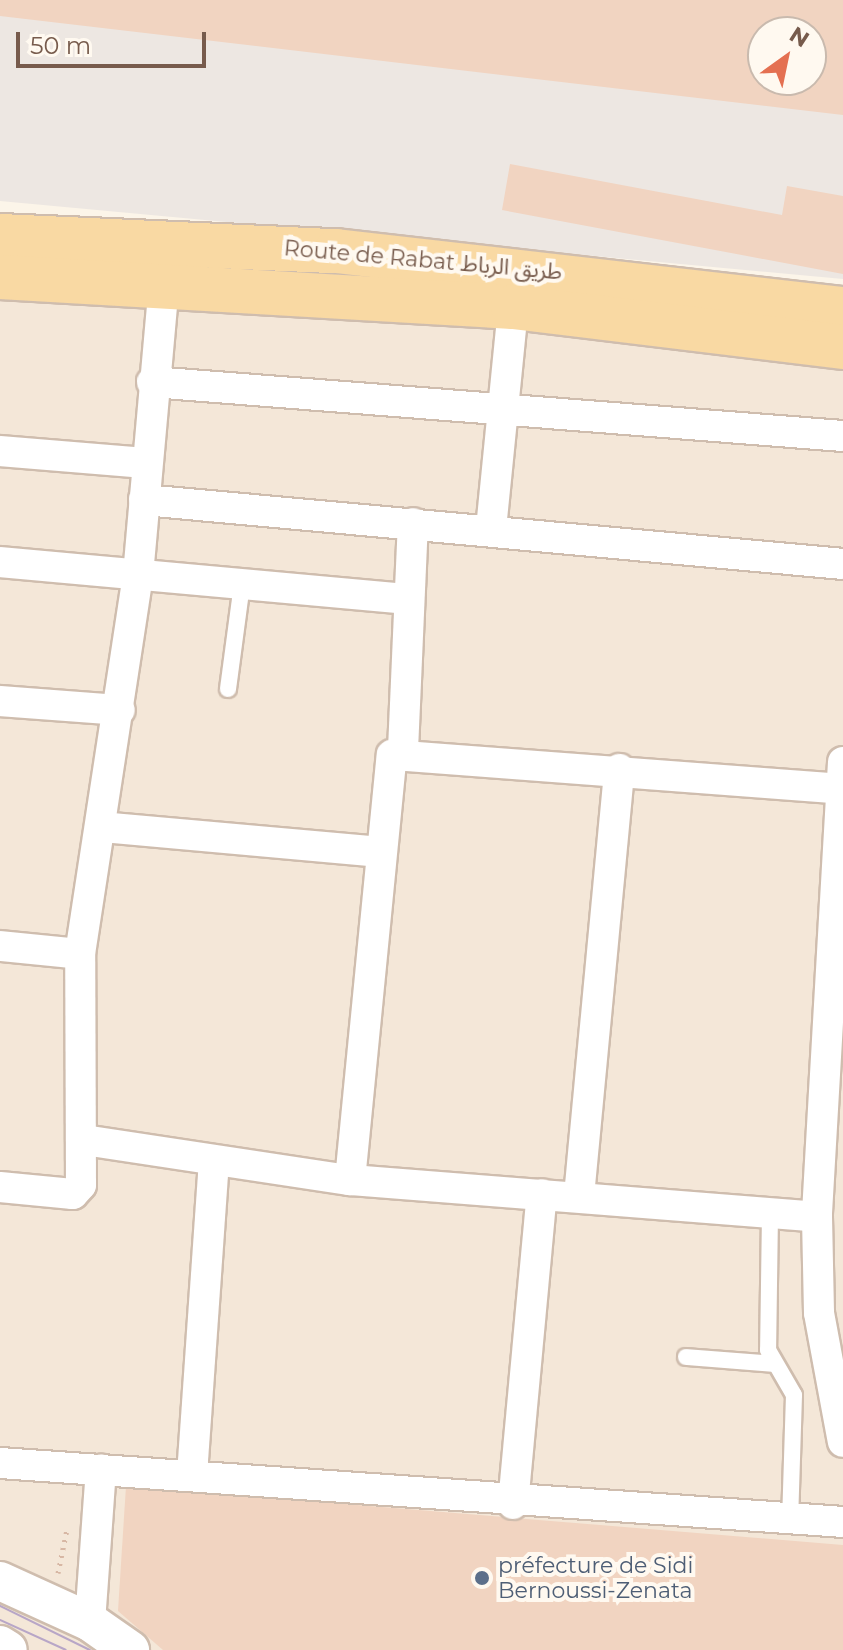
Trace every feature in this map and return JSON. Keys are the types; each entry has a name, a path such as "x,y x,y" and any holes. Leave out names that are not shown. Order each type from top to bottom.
{"main road":[{"name":"Route de Rabat طريق الرباط","path":"0,236 513,307 843,347"},
{"name":"Route de Rabat طريق الرباط","path":"0,277 166,261 541,269 843,309"}],"street":[{"path":"0,1187 73,1194 81,1185 84,1140 80,954 120,710 138,575 152,382 166,261"},
{"path":"491,529 513,307"},
{"path":"152,382 843,436"},
{"path":"0,451 146,463"},
{"path":"144,500 491,529 843,564"},
{"path":"403,750 407,599 413,523"},
{"path":"0,562 407,599"},
{"path":"0,701 120,710"},
{"path":"350,1180 386,765 403,750 619,769 842,776 838,947 817,1217 831,1313 843,1442"},
{"path":"579,1196 619,769"},
{"path":"101,827 380,852"},
{"path":"0,946 80,954"},
{"path":"84,1140 214,1163 350,1180 817,1217"},
{"path":"192,1475 214,1163"},
{"path":"513,1504 542,1194"},
{"path":"0,1463 192,1475 513,1504 843,1522"},
{"path":"90,1622 101,1469"},
{"path":"0,1581 90,1622 130,1650"},
{"path":"0,1645 8,1650"}],"lane":[{"path":"228,689 242,584"},
{"path":"770,1213 768,1350 794,1395 790,1519"},
{"path":"686,1357 774,1364"}],"path":[{"path":"49,1577 62,1567 67,1521"}],"shaded area":[{"path":"0,0 843,0 843,279 0,201"},
{"path":"0,237 843,332 843,1650 0,1650"}],"building":[{"path":"0,0 843,0 843,115 0,16"},
{"path":"510,164 782,215 787,186 843,196 843,274 502,210"},
{"name":"préfecture de Sidi Bernoussi-Zenata","path":"126,1486 843,1545 843,1650 163,1650 118,1611"}],"tram line":[{"path":"0,1606 90,1650"},
{"path":"0,1620 66,1650"}],"place":[{"name":"préfecture de Sidi Bernoussi-Zenata","path":"482,1578"}]}
